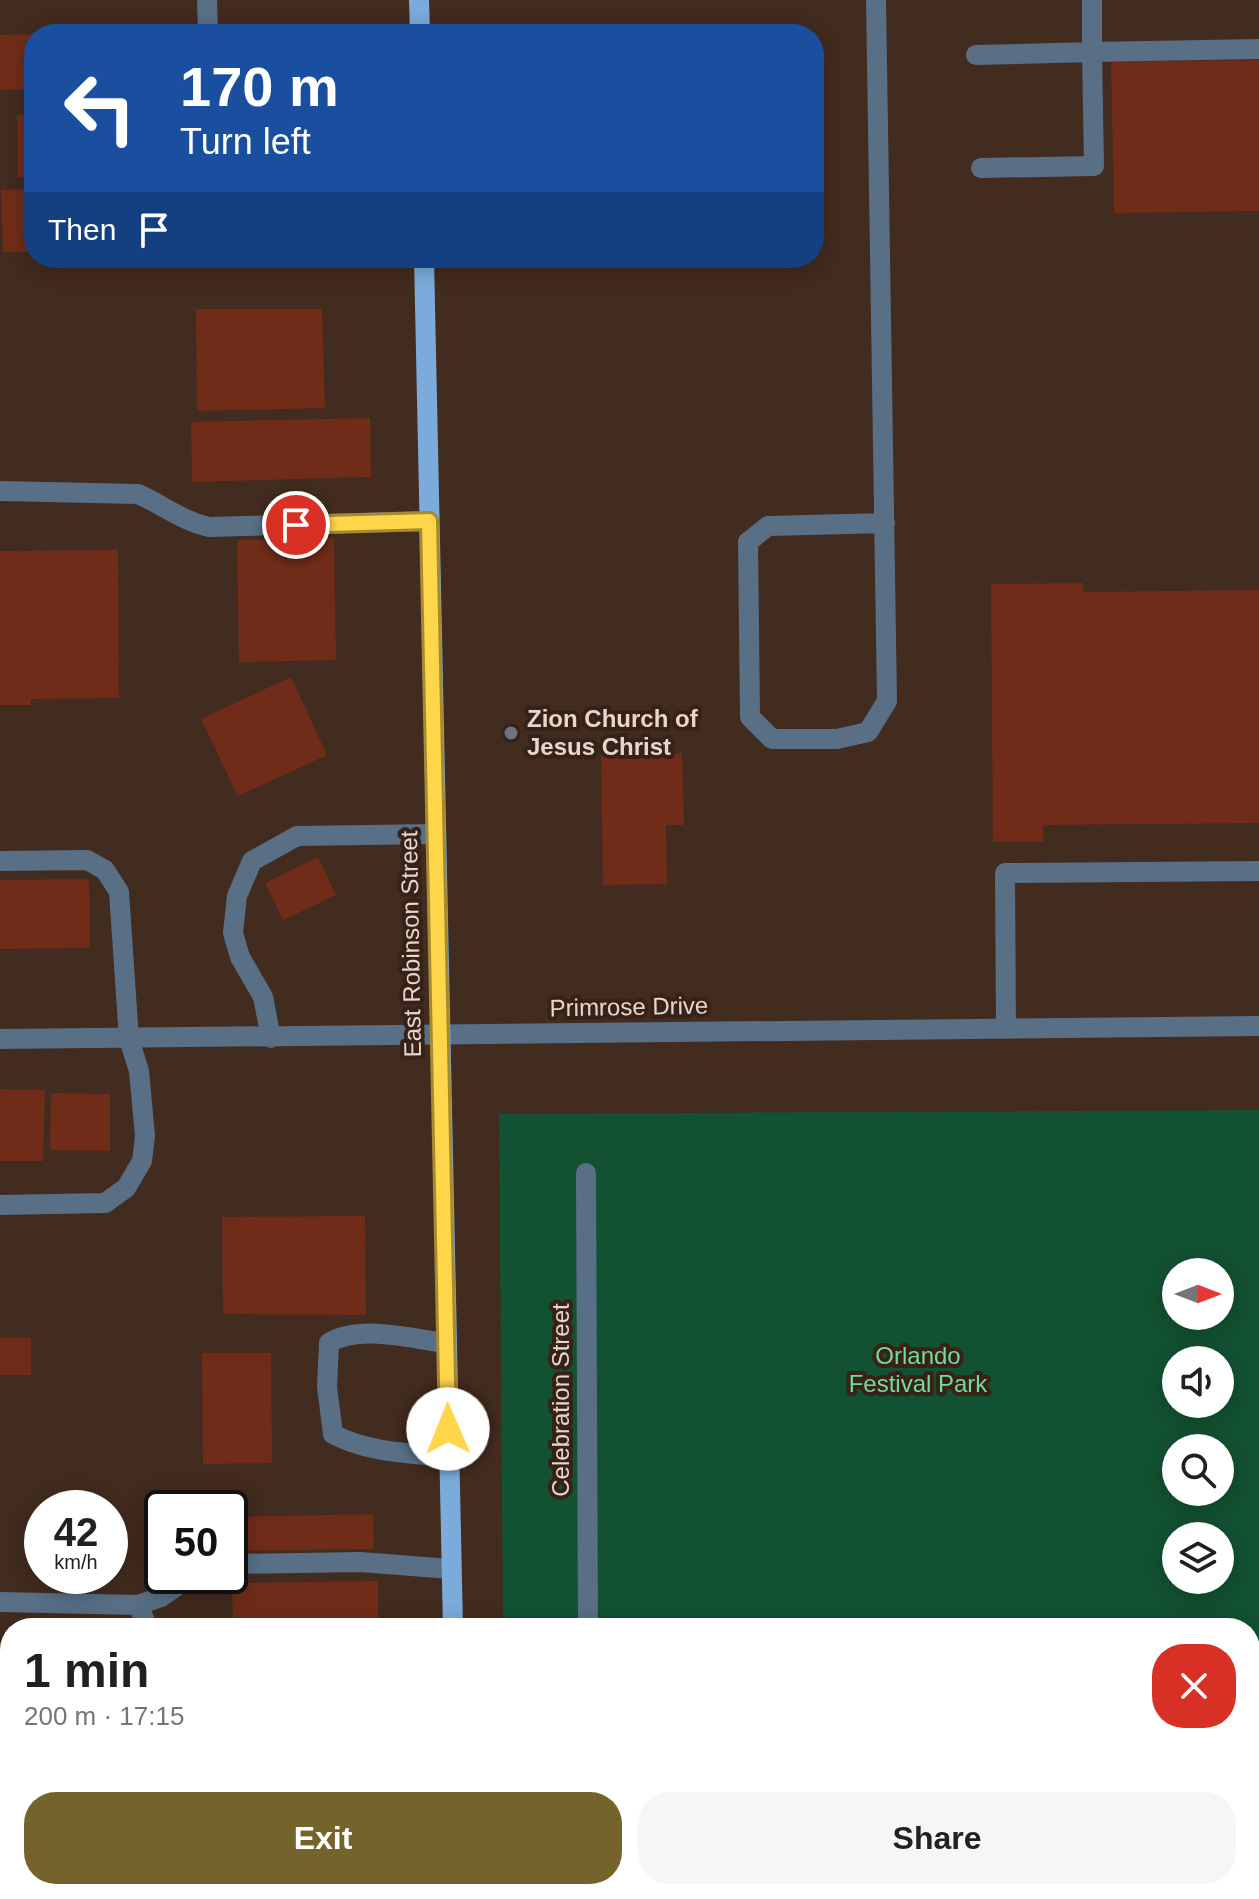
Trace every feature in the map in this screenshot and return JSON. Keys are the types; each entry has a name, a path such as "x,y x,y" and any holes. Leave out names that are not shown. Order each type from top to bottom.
{"main road":[{"path":"419,0 420,24"},
{"name":"East Robinson Street","path":"424,268 453,1618"}],"street":[{"path":"207,0 208,24"},
{"path":"876,0 885,523 887,701 868,732 837,739 772,739 750,717 748,542 768,526 885,523"},
{"path":"981,168 1094,166 1092,0"},
{"path":"976,55 1259,49"},
{"path":"0,491 138,494 163,506 185,522 209,527 429,521"},
{"path":"271,1038 263,997 240,957 233,933 237,896 252,861 297,836 435,834"},
{"path":"0,861 87,860 105,870 119,892 129,1039 139,1071 145,1136 142,1161 126,1188 105,1203 0,1205"},
{"path":"1006,1029 1005,873 1259,871"},
{"name":"Primrose Drive","path":"0,1039 1259,1026"},
{"name":"Celebration Street","path":"586,1173 588,1618"},
{"path":"446,1343 366,1332 343,1334 329,1343 327,1387 333,1434 351,1444 449,1457"},
{"path":"248,1564 360,1562 451,1569"},
{"path":"0,1602 138,1605 165,1594"},
{"path":"138,1605 144,1618"}],"green space":[{"name":"Orlando Festival Park","path":"1259,1110 1259,1618 503,1618 499,1114"}],"building":[{"path":"24,34 24,89 0,90 0,35"},
{"path":"1259,60 1259,211 1114,213 1111,62"},
{"path":"17,115 24,115 24,177 18,177"},
{"path":"24,189 24,252 3,252 1,190"},
{"path":"196,309 322,309 325,408 197,411"},
{"path":"370,418 371,477 192,482 191,422"},
{"path":"334,538 336,660 239,662 237,540"},
{"path":"118,550 119,698 31,699 31,705 0,705 0,551"},
{"path":"1083,583 1083,592 1259,590 1259,823 1043,825 1043,842 993,842 991,584"},
{"path":"291,677 327,755 238,796 201,719"},
{"path":"682,753 684,825 666,825 667,884 603,885 601,755"},
{"path":"318,857 336,895 283,920 265,883"},
{"path":"89,879 90,948 0,949 0,880"},
{"path":"0,1089 45,1090 43,1161 0,1161"},
{"path":"51,1093 110,1094 110,1151 50,1150"},
{"path":"365,1216 366,1315 223,1314 222,1217"},
{"path":"0,1338 31,1338 31,1375 0,1375"},
{"path":"202,1353 271,1353 272,1463 203,1464"},
{"path":"373,1514 374,1549 248,1551 248,1517"},
{"path":"378,1581 378,1618 233,1618 232,1594 248,1594 248,1583"}],"place":[{"name":"Zion Church of Jesus Christ","path":"511,733"}],"route":[{"path":"296,525 429,521 448,1429"}]}
